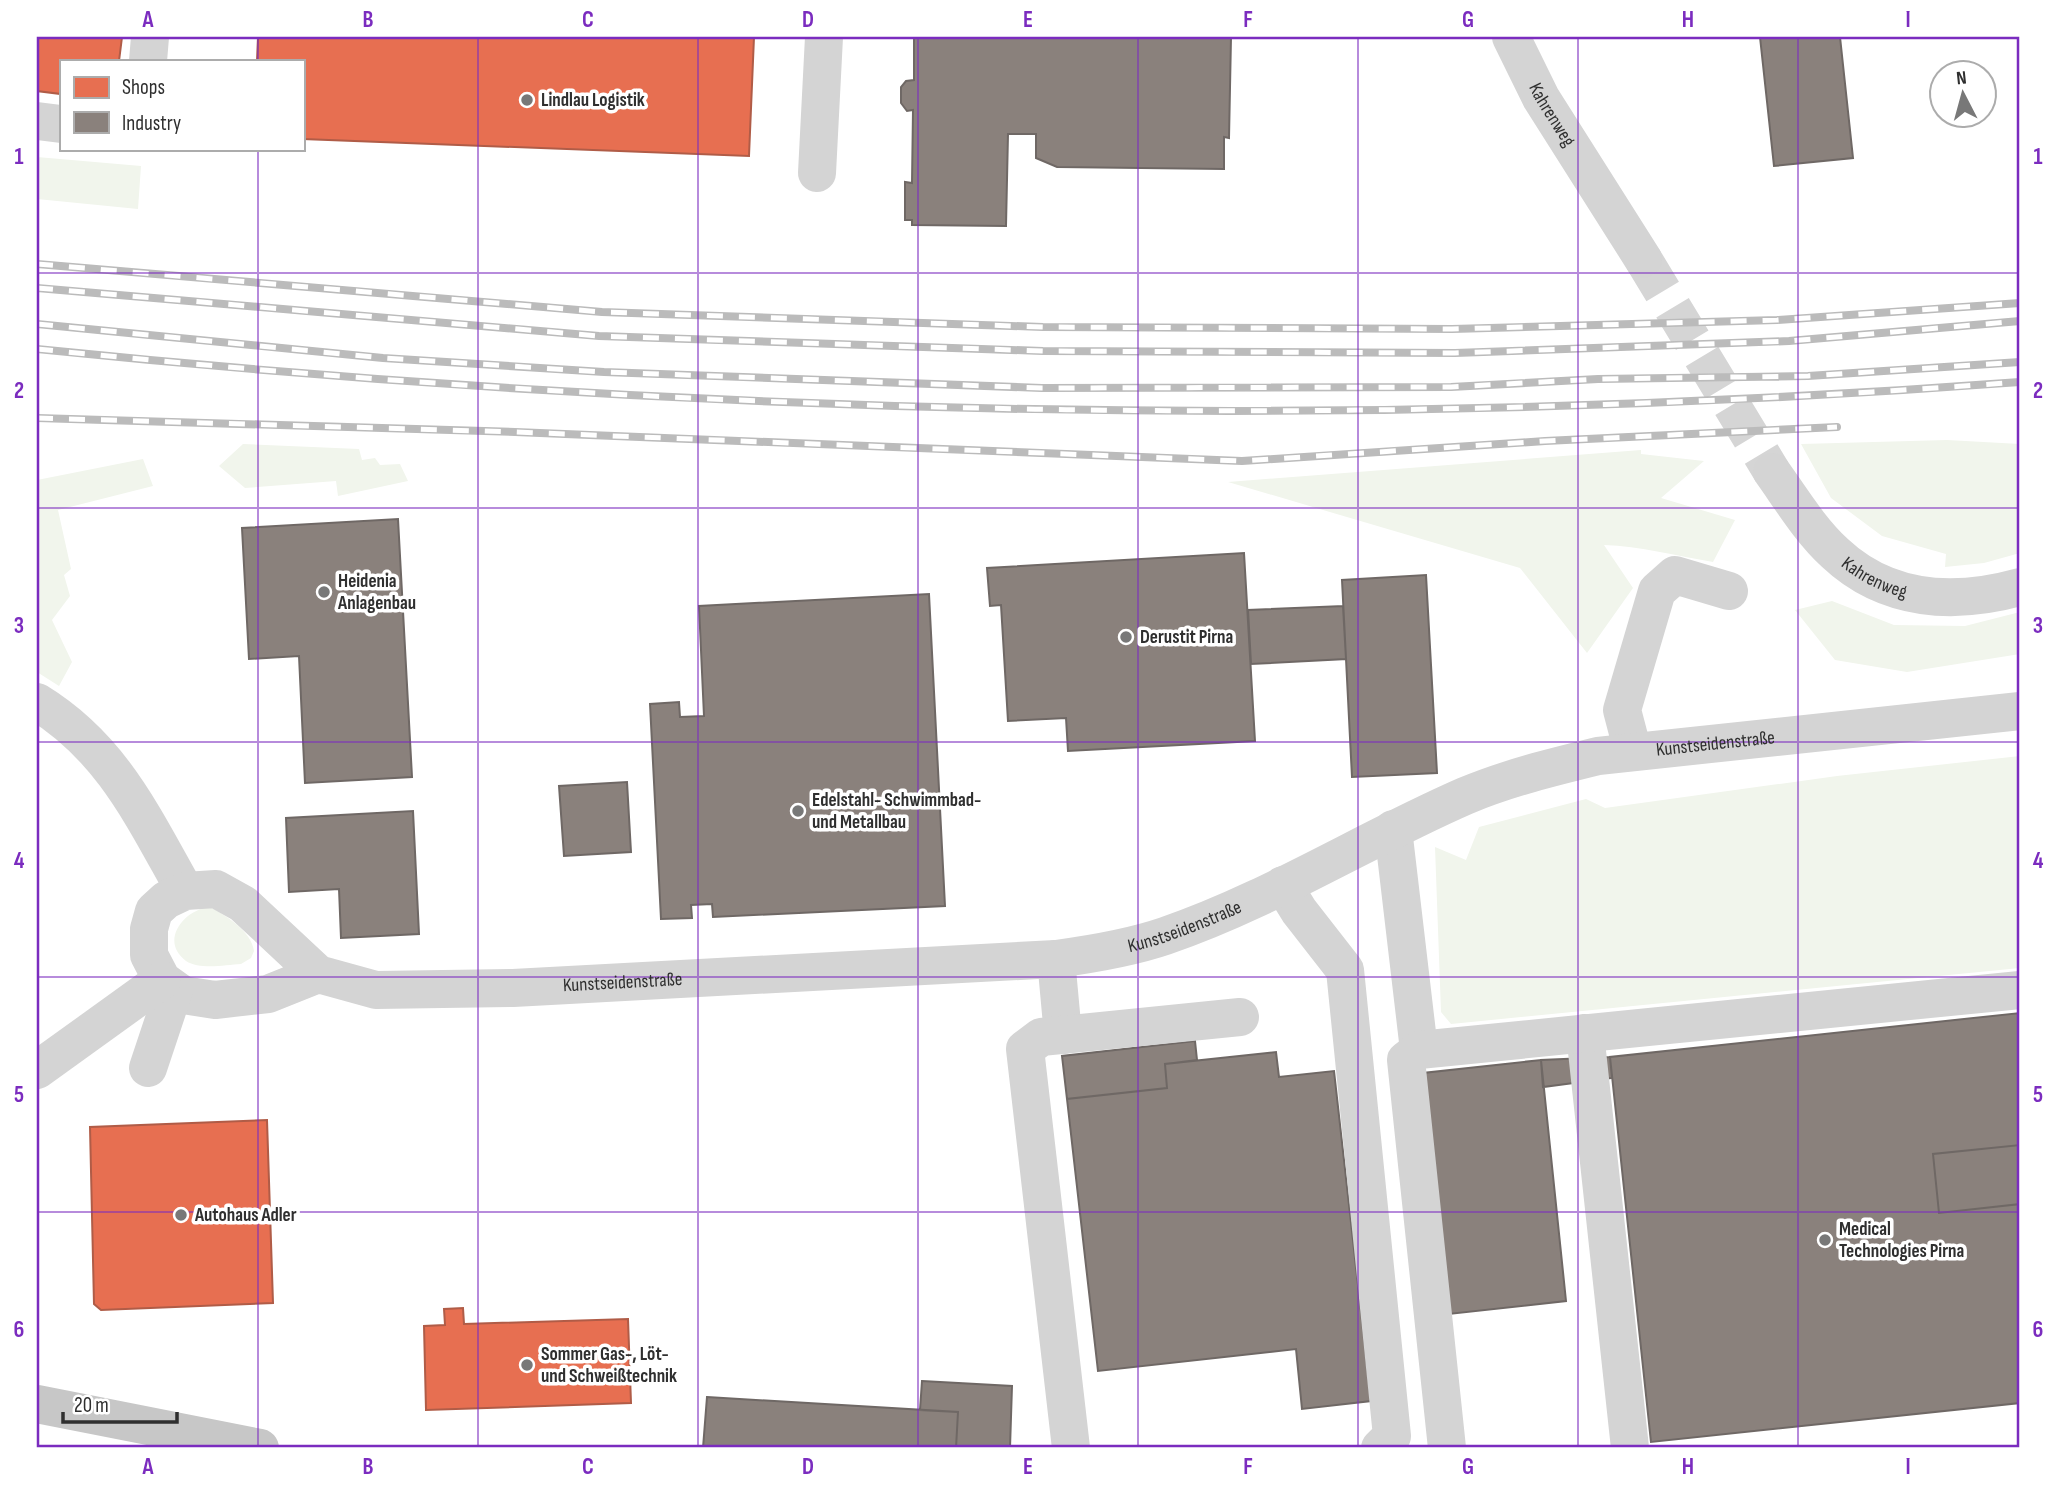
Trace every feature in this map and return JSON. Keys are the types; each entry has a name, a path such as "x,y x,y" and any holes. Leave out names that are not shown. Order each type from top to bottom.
{"main road":[{"path":"37,1404 260,1448"}],"street":[{"path":"148,60 150,37"},
{"path":"817,173 824,37"},
{"name":"Kahrenweg","path":"1511,37 1541,98 1643,259"},
{"path":"37,121 60,124"},
{"name":"Kahrenweg","path":"1772,472 1835,554 1868,577 1907,593 1948,599 1981,598 2020,587"},
{"path":"1633,752 1622,710 1657,591 1675,575 1729,591"},
{"path":"37,702 75,730 113,766 185,891 166,900 154,911 149,929 149,956 168,985 215,1000 268,994 317,974"},
{"name":"Kunstseidenstraße","path":"185,891 216,890 243,904 317,974 376,990 485,989 1056,959 1110,951 1164,937 1224,914 1393,828 1468,795 1534,772 1598,756 2020,711"},
{"path":"1393,828 1419,1050"},
{"path":"1283,885 1345,970 1392,1436 1380,1448"},
{"path":"1056,959 1063,1035"},
{"path":"148,1068 168,985"},
{"path":"37,1070 168,985"},
{"path":"1447,1448 1406,1060 1419,1050 2020,990"},
{"path":"1071,1448 1026,1049 1041,1037 1241,1017"},
{"path":"1585,1033 1630,1448"}],"shaded area":[{"path":"37,157 141,166 138,209 37,199"},
{"path":"1947,440 2020,444 2020,553 1984,563 1945,567 1946,554 1882,536 1831,498 1801,444"},
{"path":"243,444 359,449 362,460 375,458 380,465 400,464 408,481 338,496 336,481 245,488 219,466"},
{"path":"1641,450 1641,454 1704,461 1661,498 1735,520 1713,562 1645,549 1604,545 1633,588 1587,653 1520,568 1228,482"},
{"path":"143,459 153,486 58,510 71,569 64,575 70,596 52,620 72,662 59,686 37,672 37,480"},
{"path":"1832,601 1894,625 1965,626 2020,612 2020,654 1907,672 1835,660 1795,610"},
{"path":"2020,756 2020,968 1451,1024 1441,1012 1435,847 1466,860 1479,827 1586,799 1605,808 1837,776"},
{"path":"209,907 230,919 248,937 254,951 251,958 241,964 205,966 192,964 178,953 175,936 178,928 191,914"}],"building: Shops":[{"path":"37,37 122,37 119,60 60,60 60,94 37,91"},
{"name":"Lindlau Logistik","path":"258,37 754,37 749,156 304,139 304,60 257,60"},
{"name":"Autohaus Adler","path":"267,1120 273,1303 101,1310 94,1304 90,1127"},
{"name":"Sommer Gas-, Löt- und Schweißtechnik","path":"463,1308 464,1324 628,1319 631,1403 426,1410 424,1326 445,1325 444,1309"}],"building: Industry":[{"path":"914,37 1231,37 1229,138 1224,137 1224,169 1057,167 1036,158 1036,134 1008,134 1006,226 912,225 912,220 905,220 905,182 912,183 913,110 907,111 901,103 901,87 906,81 914,80"},
{"path":"1760,37 1840,37 1853,158 1774,166"},
{"name":"Heidenia Anlagenbau","path":"398,519 412,777 305,783 299,656 249,659 242,528"},
{"name":"Derustit Pirna","path":"1244,553 1255,741 1068,751 1066,718 1008,721 1001,605 990,606 987,568"},
{"path":"1426,575 1437,773 1352,777 1342,580"},
{"name":"Edelstahl- Schwimmbad- und Metallbau","path":"929,594 945,906 713,917 712,904 691,905 692,918 661,919 650,704 679,702 680,717 704,716 699,606"},
{"path":"1343,606 1346,659 1251,664 1248,610"},
{"path":"627,782 631,852 564,856 559,786"},
{"path":"413,811 419,934 341,938 339,889 289,892 286,818"},
{"name":"Medical Technologies Pirna","path":"2020,1013 2020,1403 1651,1442 1610,1057"},
{"path":"1195,1041 1197,1060 1165,1064 1167,1088 1067,1099 1062,1056"},
{"path":"1276,1052 1279,1077 1334,1071 1371,1401 1302,1409 1296,1349 1098,1371 1067,1099 1167,1088 1165,1064"},
{"path":"1610,1057 1612,1078 1543,1087 1541,1060"},
{"path":"1541,1060 1566,1301 1449,1314 1423,1073"},
{"path":"2020,1145 2020,1204 1939,1213 1933,1154"},
{"path":"922,1381 1012,1386 1010,1448 956,1448 958,1412 920,1410"},
{"path":"707,1397 958,1412 956,1448 703,1448"}],"tunnel":[{"path":"1643,259 1772,472"}],"railway":[{"path":"37,264 602,312 1043,327 1452,329 1777,320 2020,303"},
{"path":"37,288 599,336 1043,351 1455,353 1789,341 2020,321"},
{"path":"37,324 383,358 604,372 1042,388 1451,387 1598,379 1808,376 2020,362"},
{"path":"37,349 284,372 532,389 780,402 1028,409 1276,411 1524,407 1772,397 2020,382"},
{"path":"37,418 515,432 1242,461 1545,441 1837,427"}],"place":[{"name":"Lindlau Logistik","path":"527,100"},
{"name":"Heidenia Anlagenbau","path":"324,592"},
{"name":"Derustit Pirna","path":"1126,637"},
{"name":"Edelstahl- Schwimmbad- und Metallbau","path":"798,811"},
{"name":"Autohaus Adler","path":"181,1215"},
{"name":"Medical Technologies Pirna","path":"1825,1240"},
{"name":"Sommer Gas-, Löt- und Schweißtechnik","path":"527,1365"}]}
